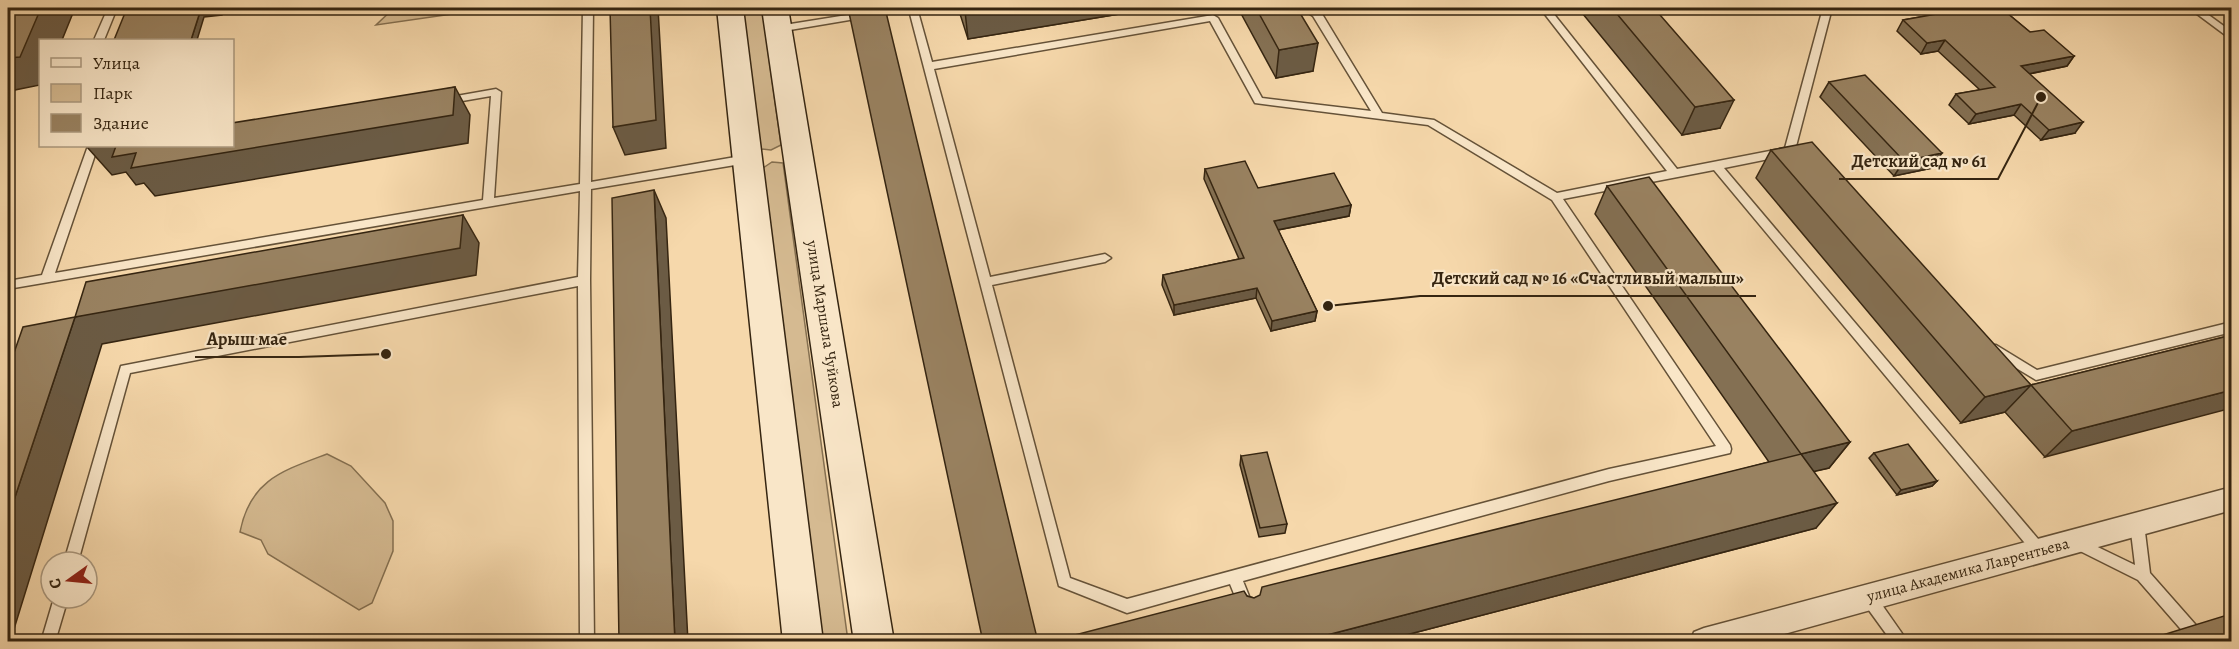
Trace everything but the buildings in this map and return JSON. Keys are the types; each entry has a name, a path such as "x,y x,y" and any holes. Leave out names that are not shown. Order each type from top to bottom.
{"main road":[{"path":"730,8 802,642"},
{"name":"улица Маршала Чуйкова","path":"776,18 874,642"},
{"path":"747,159 798,150"}],"street":[{"name":"улица Академика Лаврентьева","path":"1704,642 2232,498"}],"lane":[{"path":"99,39 112,8"},
{"path":"586,642 584,280 588,8"},
{"path":"776,18 906,8"},
{"path":"913,8 1064,582 1127,606 1609,475 1725,449 1556,197 1430,122 1259,101 1213,18 930,66"},
{"path":"1306,8 1317,14 1379,116"},
{"path":"1545,8 1675,174"},
{"path":"1556,197 1716,165 1795,153 1828,8"},
{"path":"2193,8 2232,37"},
{"path":"438,102 496,92 488,204"},
{"path":"47,278 93,147"},
{"path":"8,285 747,159"},
{"path":"1716,165 2039,550"},
{"path":"986,282 1105,258"},
{"path":"74,550 125,369 584,280"},
{"path":"1986,344 2036,375 2232,327"},
{"path":"2137,524 2143,576"},
{"path":"2073,541 2143,576 2197,637"},
{"path":"1234,577 1249,612"},
{"path":"1868,597 1900,642"},
{"path":"48,642 57,610"}],"green space":[{"path":"394,8 466,8 459,13 376,25"},
{"path":"742,8 762,8 781,145 771,150 761,149"},
{"path":"772,162 783,163 848,641 822,641 763,168"},
{"path":"327,454 351,466 385,503 393,521 393,551 372,603 359,610 268,554 261,540 240,532 251,500 270,480 282,472"}],"place":[{"name":"Детский сад № 61","path":"2041,97"},
{"name":"Детский сад № 16 «Счастливый малыш»","path":"1328,306"},
{"name":"Арыш мае","path":"386,354"}]}
